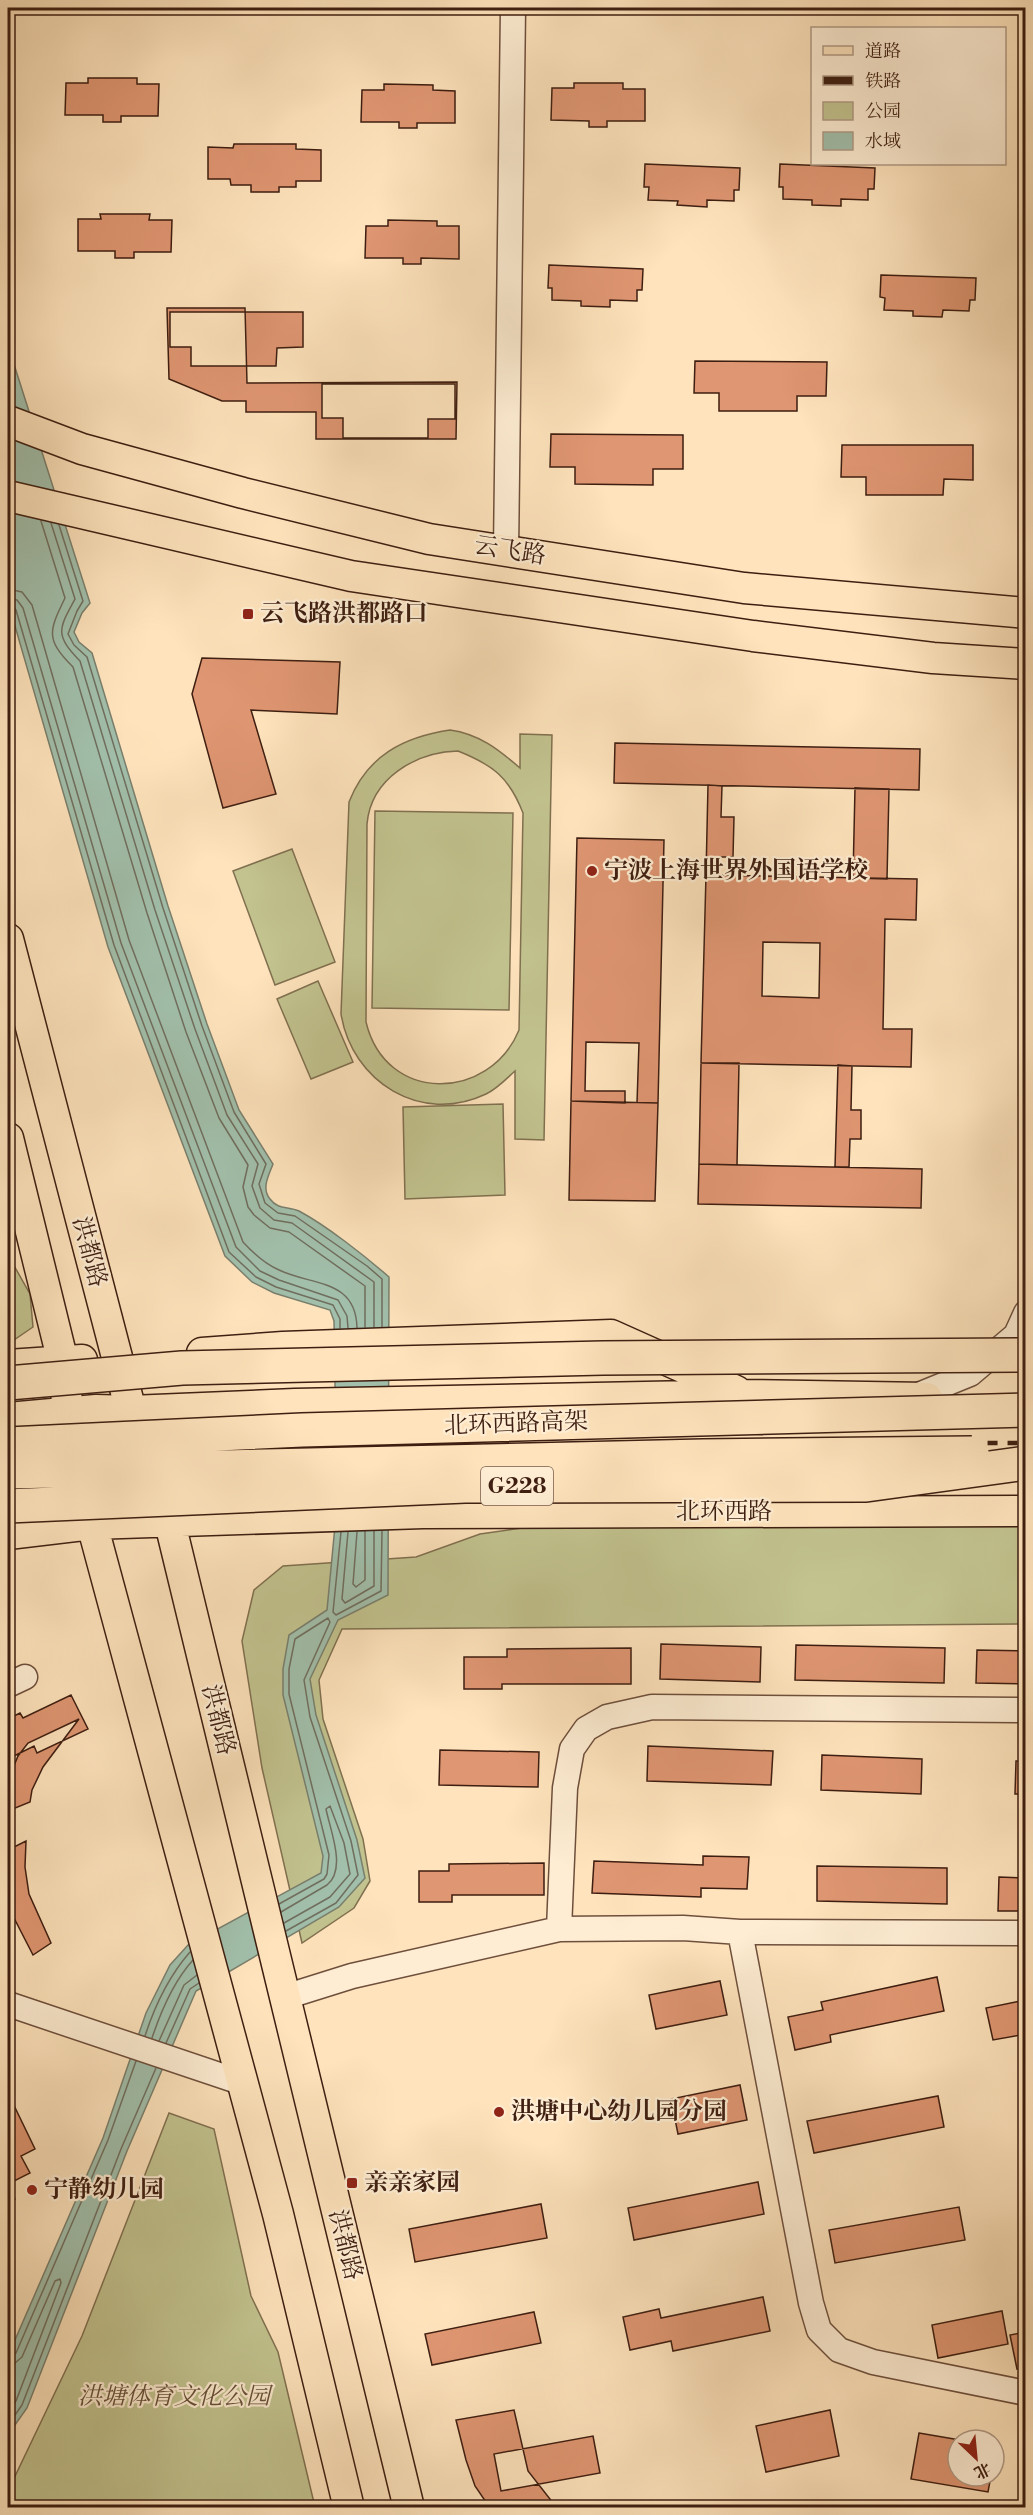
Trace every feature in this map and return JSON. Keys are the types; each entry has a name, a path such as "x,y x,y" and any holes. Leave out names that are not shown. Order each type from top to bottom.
{"highway":[{"path":"8,1383 182,1368 603,1358 1026,1355"},
{"name":"北环西路高架","path":"8,1444 302,1430 1026,1410"},
{"name":"北环西路高架","path":"8,1472 691,1456 1026,1452"},
{"name":"G228","path":"8,1506 465,1486 866,1485 1026,1463"}],"main road":[{"name":"云飞路","path":"8,421 66,443 243,493 405,533 744,588 1026,613"},
{"name":"云飞路","path":"8,496 351,576 764,638 933,658 1026,664"},
{"name":"洪都路","path":"8,939 131,1411 170,1523 409,2508"},
{"path":"8,1138 63,1362 68,1412 92,1524 278,2214 349,2508"},
{"path":"8,1365 282,1347 611,1335 744,1395"},
{"path":"8,1418 96,1410 131,1411 295,1404 744,1395 1026,1400"},
{"name":"北环西路","path":"8,1534 92,1524 423,1513 1026,1511"}],"street":[{"path":"506,551 513,8"},
{"path":"911,1398 970,1374 1016,1335 1026,1313"},
{"path":"559,1929 566,1788 572,1749 586,1729 607,1717 652,1707 1026,1710"},
{"path":"282,1985 352,1976 559,1929 683,1928 740,1932 1026,1933"},
{"path":"740,1932 811,2303 819,2330 839,2350 873,2362 1026,2393"},
{"path":"8,2004 243,2084"}],"green space":[{"path":"450,730 470,735 496,749 520,768 520,734 552,735 544,1140 515,1139 515,1071 490,1092 462,1102 437,1104 414,1100 393,1091 359,1060 348,1038 341,1014 349,802 366,772 376,761 402,744 433,733","holes":["458,751 490,767 506,781 523,813 519,1030 505,1053 486,1070 463,1081 439,1084 416,1080 394,1068 377,1049 366,1022 367,824 370,808 377,793 398,771 427,756"]},
{"path":"375,811 513,813 509,1010 372,1008"},
{"path":"292,849 335,962 275,985 233,871"},
{"path":"318,981 353,1062 311,1079 277,999"},
{"path":"503,1104 505,1195 405,1199 403,1107"},
{"path":"8,1255 30,1294 33,1327 8,1344"},
{"path":"1025,1522 1025,1624 342,1629 319,1680 323,1719 363,1839 370,1881 354,1908 302,1943 262,1768 242,1641 254,1590 283,1566 416,1557 480,1534 556,1523"},
{"name":"洪塘体育文化公园","path":"169,2113 214,2129 251,2296 278,2352 315,2507 8,2507 8,2491 82,2336"}],"water":[{"path":"8,334 12,358 90,603 82,613 74,632 79,642 92,653 168,906 207,1024 239,1110 273,1164 267,1182 267,1195 276,1205 299,1211 322,1225 389,1277 388,1595 338,1620 310,1679 316,1715 357,1840 365,1878 339,1907 196,1991 127,2151 27,2408 8,2435 8,2356 103,2138 146,2013 170,1965 188,1945 321,1873 323,1856 283,1695 283,1669 289,1635 327,1610 337,1505 334,1321 330,1310 274,1293 252,1282 225,1256 108,947 8,602"}],"building":[{"path":"88,78 137,78 137,84 159,84 158,116 121,116 121,122 103,122 103,115 65,115 66,83 88,83"},
{"path":"574,83 623,83 623,89 645,89 645,121 607,121 607,127 589,127 589,121 551,120 552,88 574,88"},
{"path":"384,84 433,85 433,90 455,91 455,123 417,123 417,128 399,128 399,122 361,122 362,90 384,90"},
{"path":"234,144 296,144 296,149 321,150 321,181 296,181 296,187 279,187 279,192 251,192 251,185 231,185 230,179 208,179 208,147 233,148"},
{"path":"645,164 740,168 739,190 734,190 734,201 707,200 707,207 677,205 678,201 648,200 649,187 644,187"},
{"path":"780,164 875,168 874,189 868,189 868,200 841,199 841,206 812,205 812,200 783,199 783,187 779,187"},
{"path":"100,214 150,214 149,220 172,220 171,252 134,252 134,258 115,258 115,251 78,251 78,219 101,219"},
{"path":"388,220 437,221 437,226 459,226 459,259 421,258 421,264 403,264 403,258 365,258 366,226 388,226"},
{"path":"549,265 643,269 642,290 637,290 637,301 610,300 610,307 581,306 581,301 552,300 552,288 548,288"},
{"path":"881,275 976,278 975,300 970,300 969,311 943,310 942,317 913,316 913,311 884,310 885,298 880,297"},
{"path":"167,308 245,308 247,383 457,382 456,439 316,439 316,412 246,412 246,401 222,401 169,379"},
{"path":"170,312 303,312 303,347 277,348 276,366 191,366 191,347 170,347"},
{"path":"695,361 827,362 826,396 797,396 797,411 719,411 719,393 694,393"},
{"path":"322,384 455,384 455,419 428,419 428,438 343,438 343,418 322,418"},
{"path":"551,434 683,435 683,469 653,469 653,485 575,484 575,467 550,467"},
{"path":"842,445 973,445 973,480 944,479 943,495 866,495 866,477 841,477"},
{"path":"202,658 340,662 337,714 251,710 276,794 223,808 192,694"},
{"path":"615,743 920,749 919,790 614,783"},
{"path":"708,785 722,786 721,817 734,817 733,857 720,857 719,875 706,875"},
{"path":"855,788 889,789 887,879 853,878"},
{"path":"577,838 664,840 658,1103 637,1103 639,1043 586,1042 585,1091 625,1091 625,1103 571,1101"},
{"path":"706,875 917,879 916,920 885,919 883,1029 912,1029 911,1067 701,1063","holes":["763,942 820,943 819,998 762,996"]},
{"path":"701,1063 739,1063 737,1165 699,1164"},
{"path":"838,1065 852,1066 851,1110 861,1110 861,1139 850,1139 849,1167 835,1167"},
{"path":"571,1101 658,1103 655,1201 569,1200"},
{"path":"699,1164 922,1169 921,1208 698,1204"},
{"path":"661,1644 761,1647 760,1682 660,1679"},
{"path":"796,1645 945,1648 944,1683 795,1680"},
{"path":"631,1648 631,1684 502,1684 502,1689 464,1689 464,1657 507,1657 507,1649"},
{"path":"977,1650 1026,1651 1026,1684 976,1683"},
{"path":"71,1695 88,1729 37,1753 34,1746 8,1759 8,1719 20,1713 23,1718"},
{"path":"79,1719 43,1767 32,1790 30,1802 8,1811 8,1780 18,1756 28,1743"},
{"path":"648,1746 773,1751 771,1785 647,1781"},
{"path":"440,1750 539,1752 538,1787 439,1785"},
{"path":"822,1755 922,1759 921,1794 821,1790"},
{"path":"1016,1761 1026,1761 1026,1794 1015,1794"},
{"path":"26,1841 25,1867 29,1894 51,1943 33,1955 13,1916 8,1895 8,1850"},
{"path":"703,1856 749,1857 747,1889 701,1888 701,1897 592,1893 594,1861 703,1865"},
{"path":"544,1863 544,1895 452,1895 452,1902 419,1902 419,1871 449,1871 449,1864"},
{"path":"817,1866 947,1868 947,1904 817,1901"},
{"path":"999,1877 1026,1878 1026,1911 998,1911"},
{"path":"937,1977 944,2011 830,2035 831,2042 795,2050 788,2017 823,2010 821,2002"},
{"path":"720,1981 727,2015 656,2029 649,1995"},
{"path":"1026,2000 1026,2034 993,2040 986,2008"},
{"path":"740,2085 747,2120 678,2134 671,2099"},
{"path":"8,2093 35,2149 21,2156 30,2173 8,2184"},
{"path":"938,2096 944,2127 814,2153 807,2121"},
{"path":"758,2182 764,2214 634,2240 628,2208"},
{"path":"8,2184 15,2199 8,2203"},
{"path":"541,2204 547,2238 415,2262 409,2229"},
{"path":"959,2207 965,2240 835,2263 829,2230"},
{"path":"763,2297 770,2331 673,2351 671,2341 630,2350 623,2317 659,2309 661,2318"},
{"path":"1002,2311 1008,2344 938,2358 932,2325"},
{"path":"534,2312 541,2343 432,2365 425,2334"},
{"path":"1026,2332 1026,2367 1017,2369 1010,2335"},
{"path":"514,2410 528,2471 557,2508 490,2508 475,2486 456,2420"},
{"path":"830,2410 839,2456 766,2472 756,2426"},
{"path":"919,2433 946,2438 946,2485 911,2479"},
{"path":"593,2436 600,2473 501,2491 494,2454"},
{"path":"964,2488 989,2488 988,2492"}],"railway":[{"path":"8,1468 672,1444 1026,1443"},
{"path":"8,1499 678,1473 1026,1471"}],"place":[{"name":"云飞路洪都路口","path":"248,614"},
{"name":"宁波上海世界外国语学校","path":"592,871"},
{"name":"洪塘中心幼儿园分园","path":"499,2112"},
{"name":"亲亲家园","path":"352,2183"},
{"name":"宁静幼儿园","path":"32,2190"}]}
